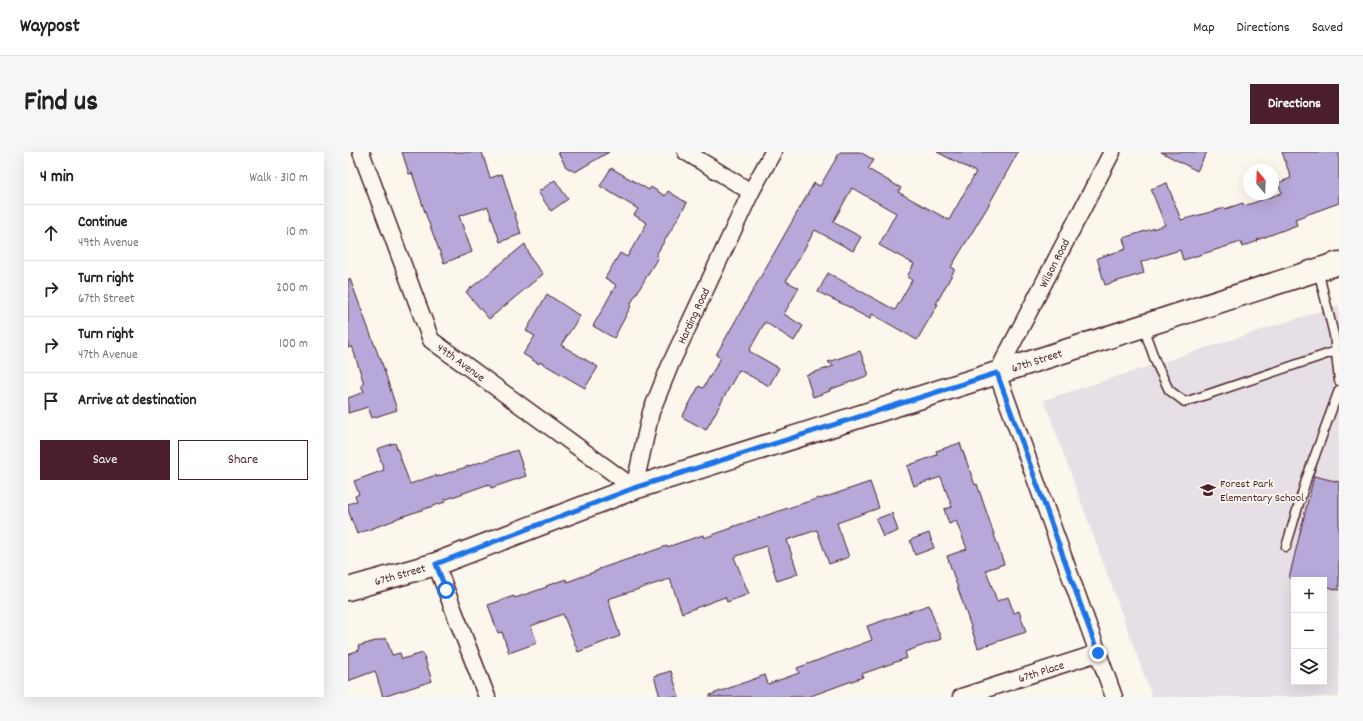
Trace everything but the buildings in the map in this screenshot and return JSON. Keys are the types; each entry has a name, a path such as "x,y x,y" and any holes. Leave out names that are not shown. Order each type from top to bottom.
{"street":[{"name":"49th Avenue","path":"361,152 431,340 634,488"},
{"path":"686,152 751,192"},
{"name":"Harding Road","path":"634,488 651,412 671,363 751,192 773,152"},
{"name":"Wilson Road","path":"997,373 1112,152"},
{"name":"67th Street","path":"348,589 436,564 634,488 1339,263"},
{"path":"997,373 1114,697"},
{"path":"436,564 487,697"},
{"name":"67th Place","path":"961,697 1098,653"}],"lane":[{"path":"1318,270 1334,335 1339,381"},
{"path":"1143,326 1156,363 1169,390 1185,402 1336,351"},
{"path":"1286,547 1307,477 1339,390"}],"shaded area":[{"name":"Forest Park Elementary School","path":"1339,305 1339,697 1152,697 1044,400"}],"place":[{"name":"Forest Park Elementary School","path":"1208,490"}],"route":[{"path":"446,590 436,564 634,488 997,373 1098,653"}]}
